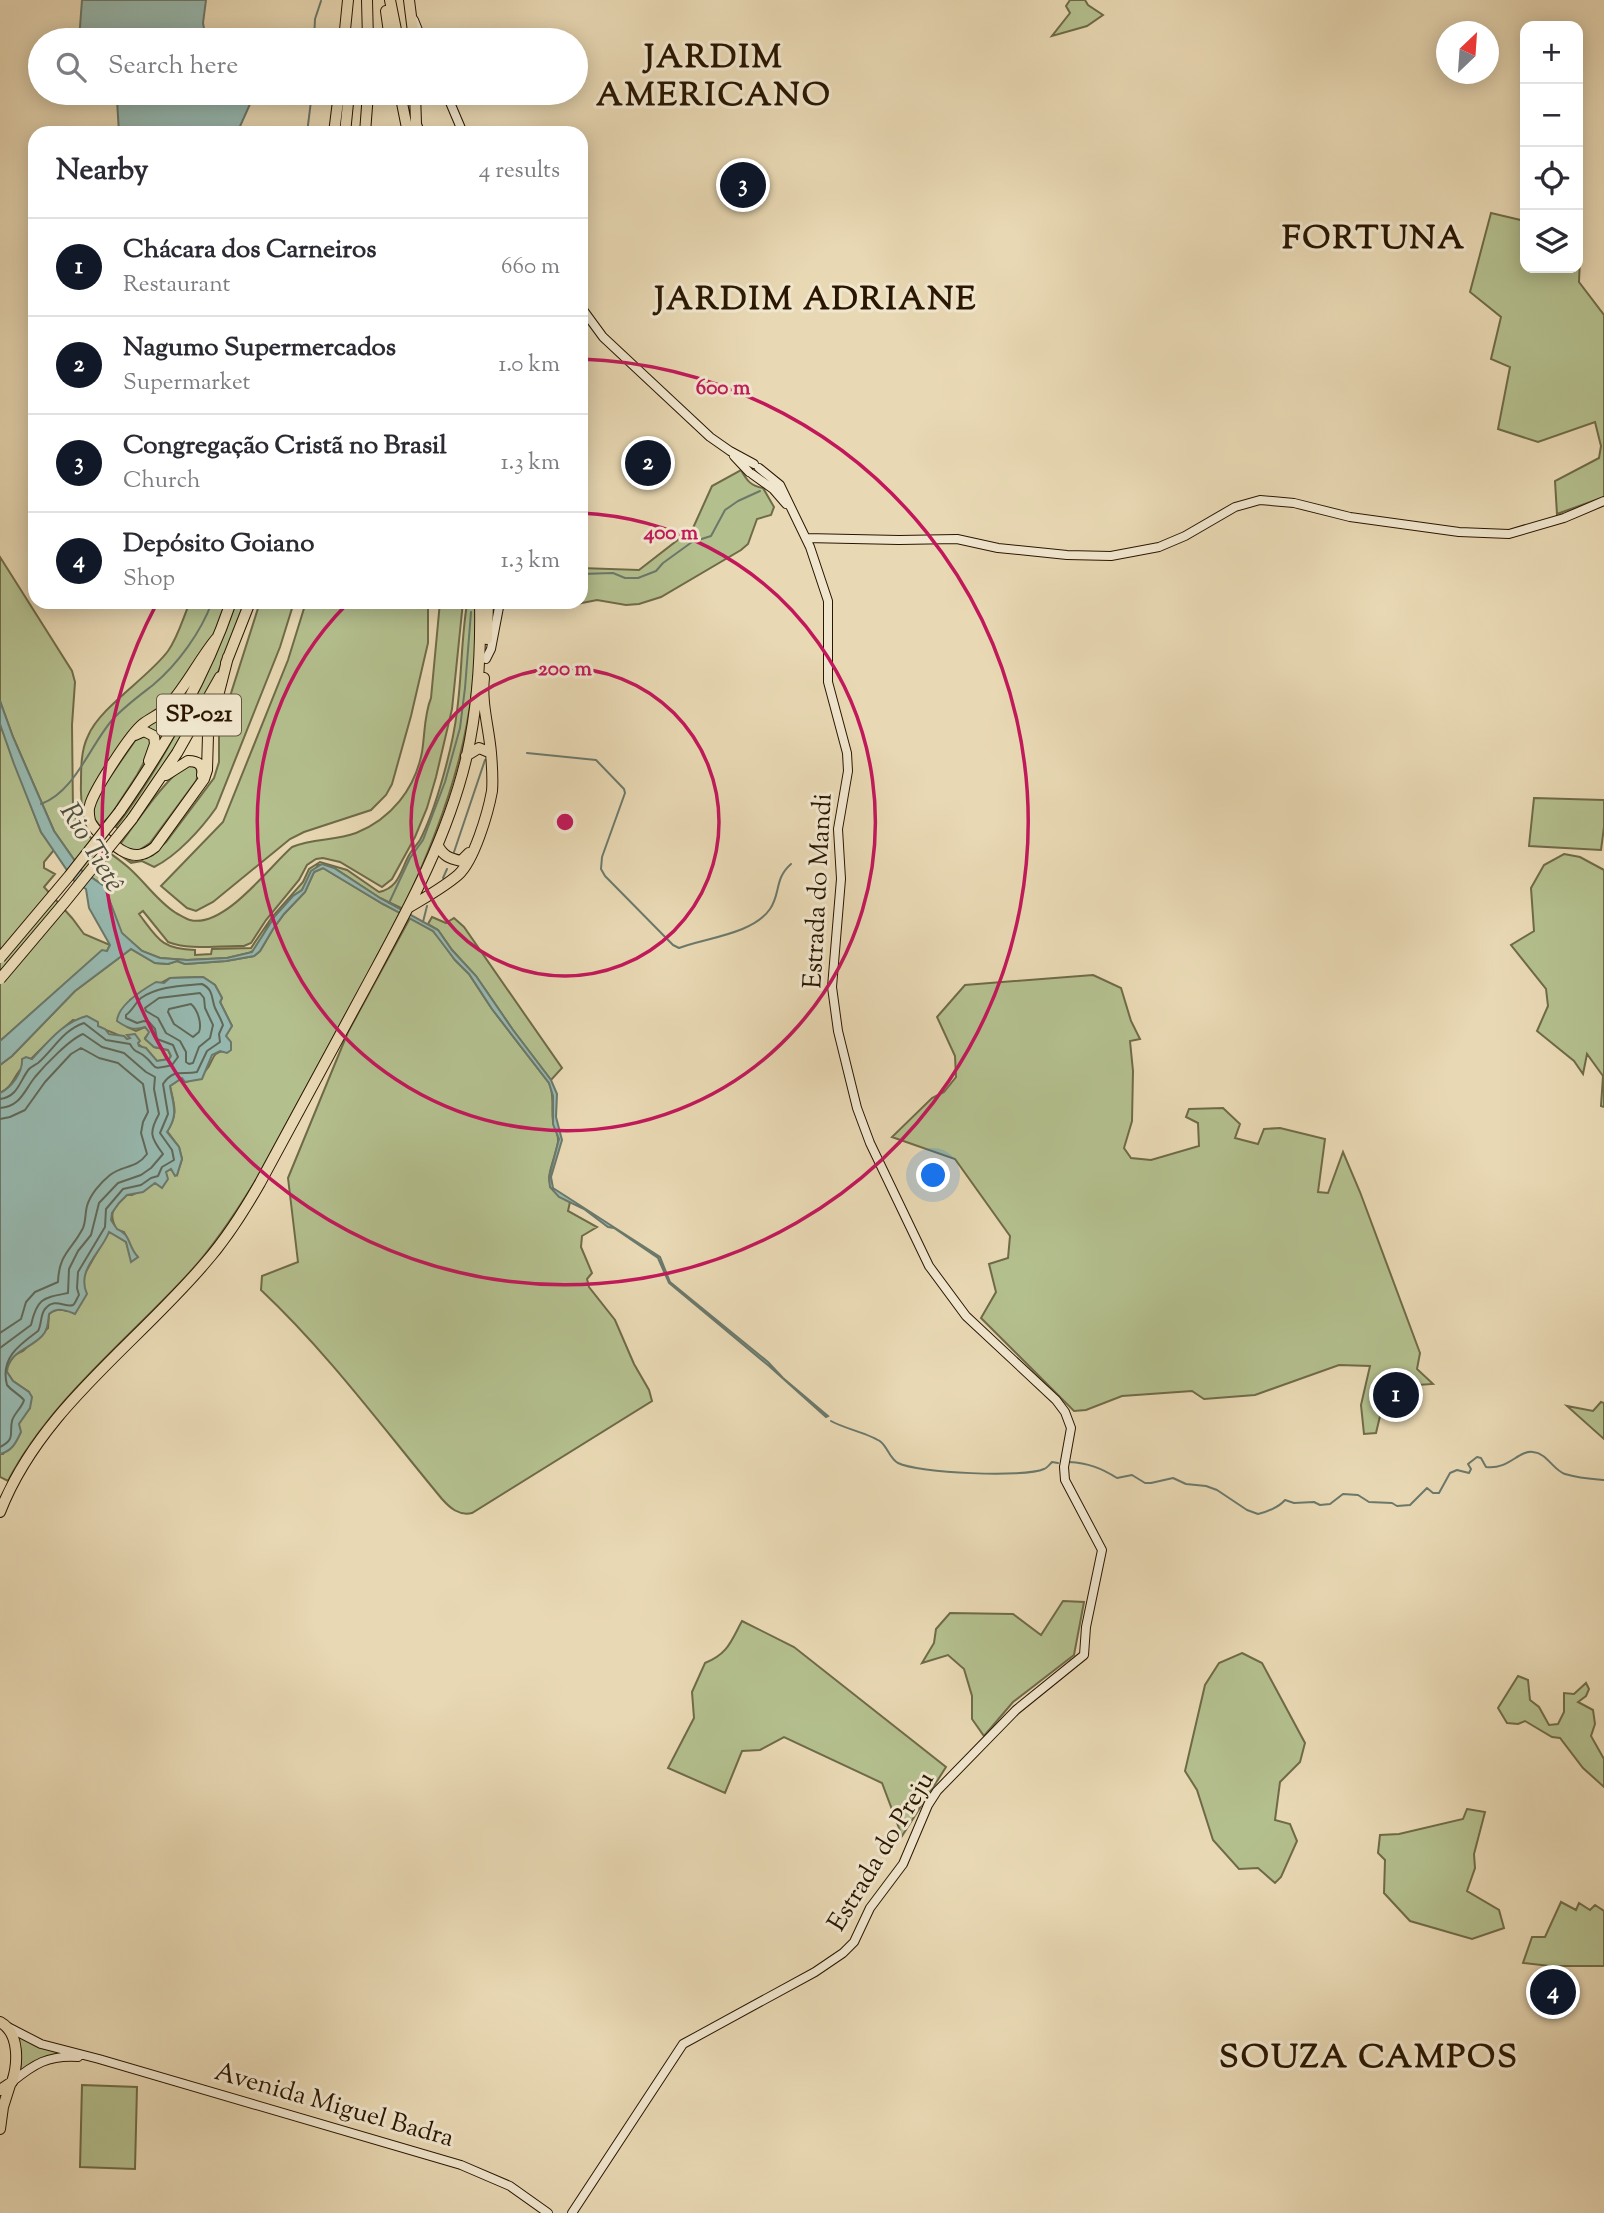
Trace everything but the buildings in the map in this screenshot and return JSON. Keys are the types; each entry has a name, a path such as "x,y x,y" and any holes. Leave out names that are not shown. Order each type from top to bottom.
{"highway":[{"path":"346,28 348,0"},
{"path":"348,0 349,28"},
{"path":"367,0 368,28"},
{"path":"387,0 389,28"},
{"path":"387,0 395,28"},
{"path":"409,0 413,28"},
{"path":"335,126 338,105"},
{"path":"346,126 348,105"},
{"path":"366,126 368,105"},
{"path":"402,105 407,126"},
{"path":"417,105 418,126"},
{"name":"SP-021","path":"0,958 69,876 141,782 185,709 228,609"},
{"name":"SP-021","path":"0,979 83,881 160,780 206,704 229,657 247,609"},
{"path":"2,1508 15,1478 33,1448 60,1415 196,1273 236,1223 406,912 438,845 466,756 479,669 480,609"},
{"path":"406,912 459,874 467,864 492,791 491,753 483,686 488,609"},
{"path":"216,639 167,708 143,723 131,737 93,798 89,811 90,821 95,829 130,855 139,856 155,847 207,770 208,735 229,657"},
{"path":"131,737 144,731 152,734 155,739 141,782"},
{"path":"466,756 479,748 491,753"},
{"path":"160,780 179,765 193,761 203,768 198,787"},
{"path":"438,845 443,855 461,861 474,846"},
{"path":"0,2014 13,2038 16,2060 0,2129"},
{"path":"0,2090 11,2083"}],"main road":[{"path":"411,12 417,28"},
{"path":"450,105 460,126"},
{"name":"Estrada do Mandi","path":"588,318 611,345 710,437 754,470 780,485 819,568 828,601 828,682 848,761 838,829 841,891 832,974 838,1031 857,1108 870,1143 929,1266 966,1316 1056,1400 1070,1420 1065,1480 1102,1550 1086,1627 1084,1652"},
{"path":"806,538 957,539 998,548 1067,555 1111,556 1159,547 1235,508 1260,500 1294,503 1350,517 1459,532 1509,534 1564,518 1604,501"},
{"path":"486,659 491,649 499,609"},
{"name":"Estrada do Preju","path":"572,2213 684,2044 707,2029 793,1985 845,1952 854,1942 870,1908 903,1864 928,1805 937,1791 1016,1710 1082,1657 1084,1652"},
{"path":"4,2024 41,2044 99,2059"},
{"path":"11,2083 30,2068 48,2059 70,2056 99,2059"},
{"name":"Avenida Miguel Badra","path":"99,2059 461,2165 510,2186 548,2213"}],"green space":[{"path":"1070,0 1085,0 1103,15 1087,26 1052,36 1070,13 1066,6"},
{"path":"1491,213 1520,220 1520,273 1579,273 1579,282 1604,315 1604,497 1557,514 1555,481 1599,458 1601,446 1595,422 1538,442 1498,429 1510,367 1491,359 1501,317 1470,292"},
{"path":"741,470 750,482 763,488 774,507 771,515 757,519 748,544 661,597 626,605 597,600 588,602 588,568 639,570 693,528 712,486"},
{"path":"0,557 28,601 28,609 33,609 72,671 75,682 72,725 73,812 77,821 90,837 129,868 163,903 190,920 203,920 231,906 292,847 356,833 380,820 400,801 414,778 422,752 431,698 439,609 462,609 452,709 436,777 415,837 392,879 382,887 340,862 316,859 307,865 299,880 251,943 244,946 177,945 168,942 143,911 139,914 161,941 167,945 195,950 195,955 211,954 212,949 251,948 272,917 303,882 309,869 320,862 347,870 379,892 390,887 400,874 426,827 443,777 457,711 466,609 476,609 473,684 459,760 435,834 403,909 380,898 334,868 318,865 302,890 293,896 268,926 256,949 227,958 160,958 142,951 121,933 104,886 82,871 54,831 0,701"},
{"path":"187,609 225,609 158,744 140,726 84,811 122,856 134,862 155,852 166,842 214,778 219,762 219,731 258,609 292,609 280,647 216,808 188,841 154,867 142,861 131,863 99,839 92,831 83,812 81,765 84,747 94,725 113,703 149,672 168,651"},
{"path":"233,609 244,609 212,687 121,830 116,827 169,747"},
{"path":"304,609 428,609 428,643 411,716 392,784 386,795 371,810 290,839 213,902 196,911 187,908 161,886 223,822 288,660"},
{"path":"0,724 41,832 54,850 44,862 44,868 55,874 44,887 84,934 110,945 107,951 102,951 0,1041"},
{"path":"139,735 151,737 149,753 111,815 100,826 93,817 94,800"},
{"path":"189,764 196,767 196,781 150,843 138,851 118,847 162,789"},
{"path":"1534,798 1604,800 1601,850 1529,846"},
{"path":"1564,854 1580,857 1604,870 1604,1107 1601,1106 1603,1076 1587,1054 1583,1074 1574,1061 1537,1031 1548,1006 1546,989 1511,945 1534,931 1531,888 1544,865"},
{"path":"323,868 401,913 254,1183 224,1228 191,1271 68,1397 25,1451 8,1481 0,1477 0,1454 3,1454 23,1415 30,1408 29,1392 13,1381 7,1367 14,1355 23,1351 48,1328 49,1314 58,1310 67,1311 84,1288 84,1275 109,1231 126,1242 131,1257 137,1256 124,1232 117,1230 113,1211 127,1195 155,1183 162,1187 166,1172 171,1168 177,1175 182,1159 179,1147 167,1131 174,1114 170,1086 182,1078 186,1082 191,1080 206,1070 217,1053 225,1051 225,1036 232,1026 215,985 203,977 170,978 130,1000 127,1027 136,1031 145,1027 150,1032 145,1038 154,1047 168,1050 171,1056 169,1059 157,1061 130,1038 73,1020 21,1069 0,1093 0,1065 75,991 131,949 155,963 168,964 177,961 185,964 226,961 254,956 284,914 305,892 314,872"},
{"path":"432,917 446,923 454,918 464,927 562,1068 551,1080 476,976 438,930 428,924"},
{"path":"410,918 433,931 441,940 549,1083 558,1139 549,1176 550,1183 553,1190 570,1202 568,1211 597,1227 582,1236 581,1247 592,1273 587,1279 589,1287 615,1320 652,1401 467,1514 455,1510 442,1499 332,1365 261,1290 262,1276 298,1262 288,1178 348,1032"},
{"path":"1093,975 1121,988 1131,1021 1140,1039 1130,1041 1133,1071 1132,1121 1124,1148 1131,1158 1151,1160 1199,1146 1198,1123 1186,1117 1189,1109 1223,1108 1240,1124 1235,1138 1258,1144 1264,1129 1280,1128 1325,1139 1318,1192 1328,1193 1343,1152 1420,1353 1417,1369 1433,1384 1387,1387 1376,1433 1364,1434 1361,1405 1370,1366 1339,1365 1255,1395 1204,1399 1192,1391 1122,1396 1086,1410 1074,1411 981,1318 996,1292 989,1264 1008,1258 1010,1236 955,1159 892,1137 932,1098 944,1092 956,1077 955,1056 937,1017 965,985"},
{"path":"1601,1402 1604,1403 1604,1439 1567,1406 1593,1411"},
{"path":"1063,1601 1084,1602 1074,1655 1013,1702 984,1736 972,1719 972,1696 964,1669 948,1655 922,1663 934,1643 936,1629 950,1613 1013,1614 1041,1635"},
{"path":"742,1621 794,1647 946,1767 902,1836 882,1783 784,1737 760,1750 742,1751 725,1793 668,1768 694,1718 692,1692 705,1663 724,1651"},
{"path":"1242,1653 1262,1663 1305,1743 1300,1762 1280,1782 1275,1820 1290,1824 1297,1841 1281,1877 1275,1883 1258,1868 1239,1869 1213,1840 1197,1790 1185,1771 1205,1685 1219,1663"},
{"path":"1518,1676 1528,1680 1530,1700 1539,1707 1549,1725 1558,1724 1564,1712 1564,1693 1574,1694 1586,1683 1589,1689 1586,1696 1578,1702 1593,1710 1595,1724 1591,1736 1604,1759 1604,1787 1583,1768 1560,1738 1552,1737 1525,1721 1518,1724 1507,1723 1498,1708"},
{"path":"1467,1809 1485,1812 1474,1854 1475,1868 1467,1891 1499,1910 1504,1928 1472,1939 1410,1921 1384,1893 1385,1860 1378,1853 1380,1835 1399,1834 1463,1819"},
{"path":"1561,1902 1576,1910 1579,1903 1590,1910 1595,1905 1604,1911 1604,1966 1523,1963 1532,1937 1545,1937"},
{"path":"16,2034 67,2053 20,2073 21,2053"},
{"path":"82,2085 137,2087 135,2169 80,2167"}],"water":[{"path":"82,0 206,0 204,28 80,28"},
{"path":"117,105 250,105 240,126 119,126"},
{"path":"0,701 54,831 82,871 104,886 122,933 142,951 160,958 187,960 227,958 252,952 275,916 302,890 311,871 322,864 334,868 380,898 438,930 476,976 551,1080 557,1094 556,1117 562,1140 551,1177 553,1188 660,1257 670,1282 768,1362 828,1416 669,1283 658,1258 584,1209 559,1197 550,1187 549,1177 559,1139 553,1124 553,1096 549,1083 492,1009 469,974 433,931 323,868 314,872 305,892 284,914 254,956 226,961 185,964 177,961 168,964 155,963 131,949 75,991 0,1065 0,1041 102,950 107,951 110,945 89,908 86,889 75,882 41,832 0,724"},
{"path":"203,977 215,985 222,998 220,1002 232,1026 226,1036 231,1042 231,1050 212,1055 202,1079 185,1082 182,1078 170,1086 174,1115 167,1132 179,1147 182,1159 177,1175 175,1176 171,1169 166,1172 168,1179 162,1188 155,1183 143,1192 127,1195 112,1213 111,1220 117,1229 125,1234 138,1257 131,1262 126,1242 109,1232 87,1269 84,1285 87,1294 75,1314 58,1310 49,1314 44,1334 15,1355 8,1365 7,1372 13,1381 32,1397 30,1408 19,1424 21,1432 17,1440 11,1449 0,1454 0,1093 16,1079 22,1059 32,1059 63,1028 87,1016 98,1022 98,1026 109,1034 127,1039 130,1038 127,1035 135,1034 140,1041 139,1046 146,1048 157,1061 169,1059 171,1056 168,1050 154,1047 145,1039 149,1032 145,1027 127,1027 117,1021 118,1015 132,998 156,982 164,983 170,978"}],"waterway":[{"path":"315,28 321,1"},
{"path":"308,126 310,105"},
{"path":"588,574 613,573 625,578 638,578 656,571 692,542 711,536 725,510 760,491"},
{"name":"Rio Tietê","path":"41,804 53,798 73,779 113,719 162,677 180,657 202,625 209,609"},
{"path":"389,903 410,858 423,840 445,782 460,728 471,612"},
{"path":"527,753 596,760 624,789 625,793 602,857 601,869 673,945 679,948 741,930 762,917 770,909 782,875 791,864"},
{"path":"454,852 485,760"},
{"path":"443,878 447,869"},
{"path":"423,922 427,906"},
{"path":"831,1421 877,1439 895,1461 909,1466 948,1472 994,1474 1033,1472 1045,1469 1052,1462 1058,1463"},
{"path":"1069,1462 1094,1467 1117,1478 1132,1475 1145,1483 1173,1478 1186,1484 1206,1486 1258,1514 1273,1509 1285,1500 1294,1503 1330,1504 1343,1494 1358,1495 1369,1502 1410,1505 1427,1488 1433,1493 1439,1493 1450,1473 1457,1470 1469,1473 1471,1469 1468,1464 1477,1457 1481,1458 1486,1467 1494,1467 1533,1452 1542,1455 1565,1474 1604,1480"}],"place":[{"name":"Congregação Cristã no Brasil","path":"743,185"},
{"name":"Nagumo Supermercados","path":"648,463"},
{"name":"Chácara dos Carneiros","path":"1396,1395"},
{"name":"Depósito Goiano","path":"1553,1992"}],"district":[{"name":"JARDIM AMERICANO","path":"714,78"},
{"name":"FORTUNA","path":"1374,240"},
{"name":"JARDIM ADRIANE","path":"816,301"},
{"name":"SOUZA CAMPOS","path":"1369,2059"}]}
